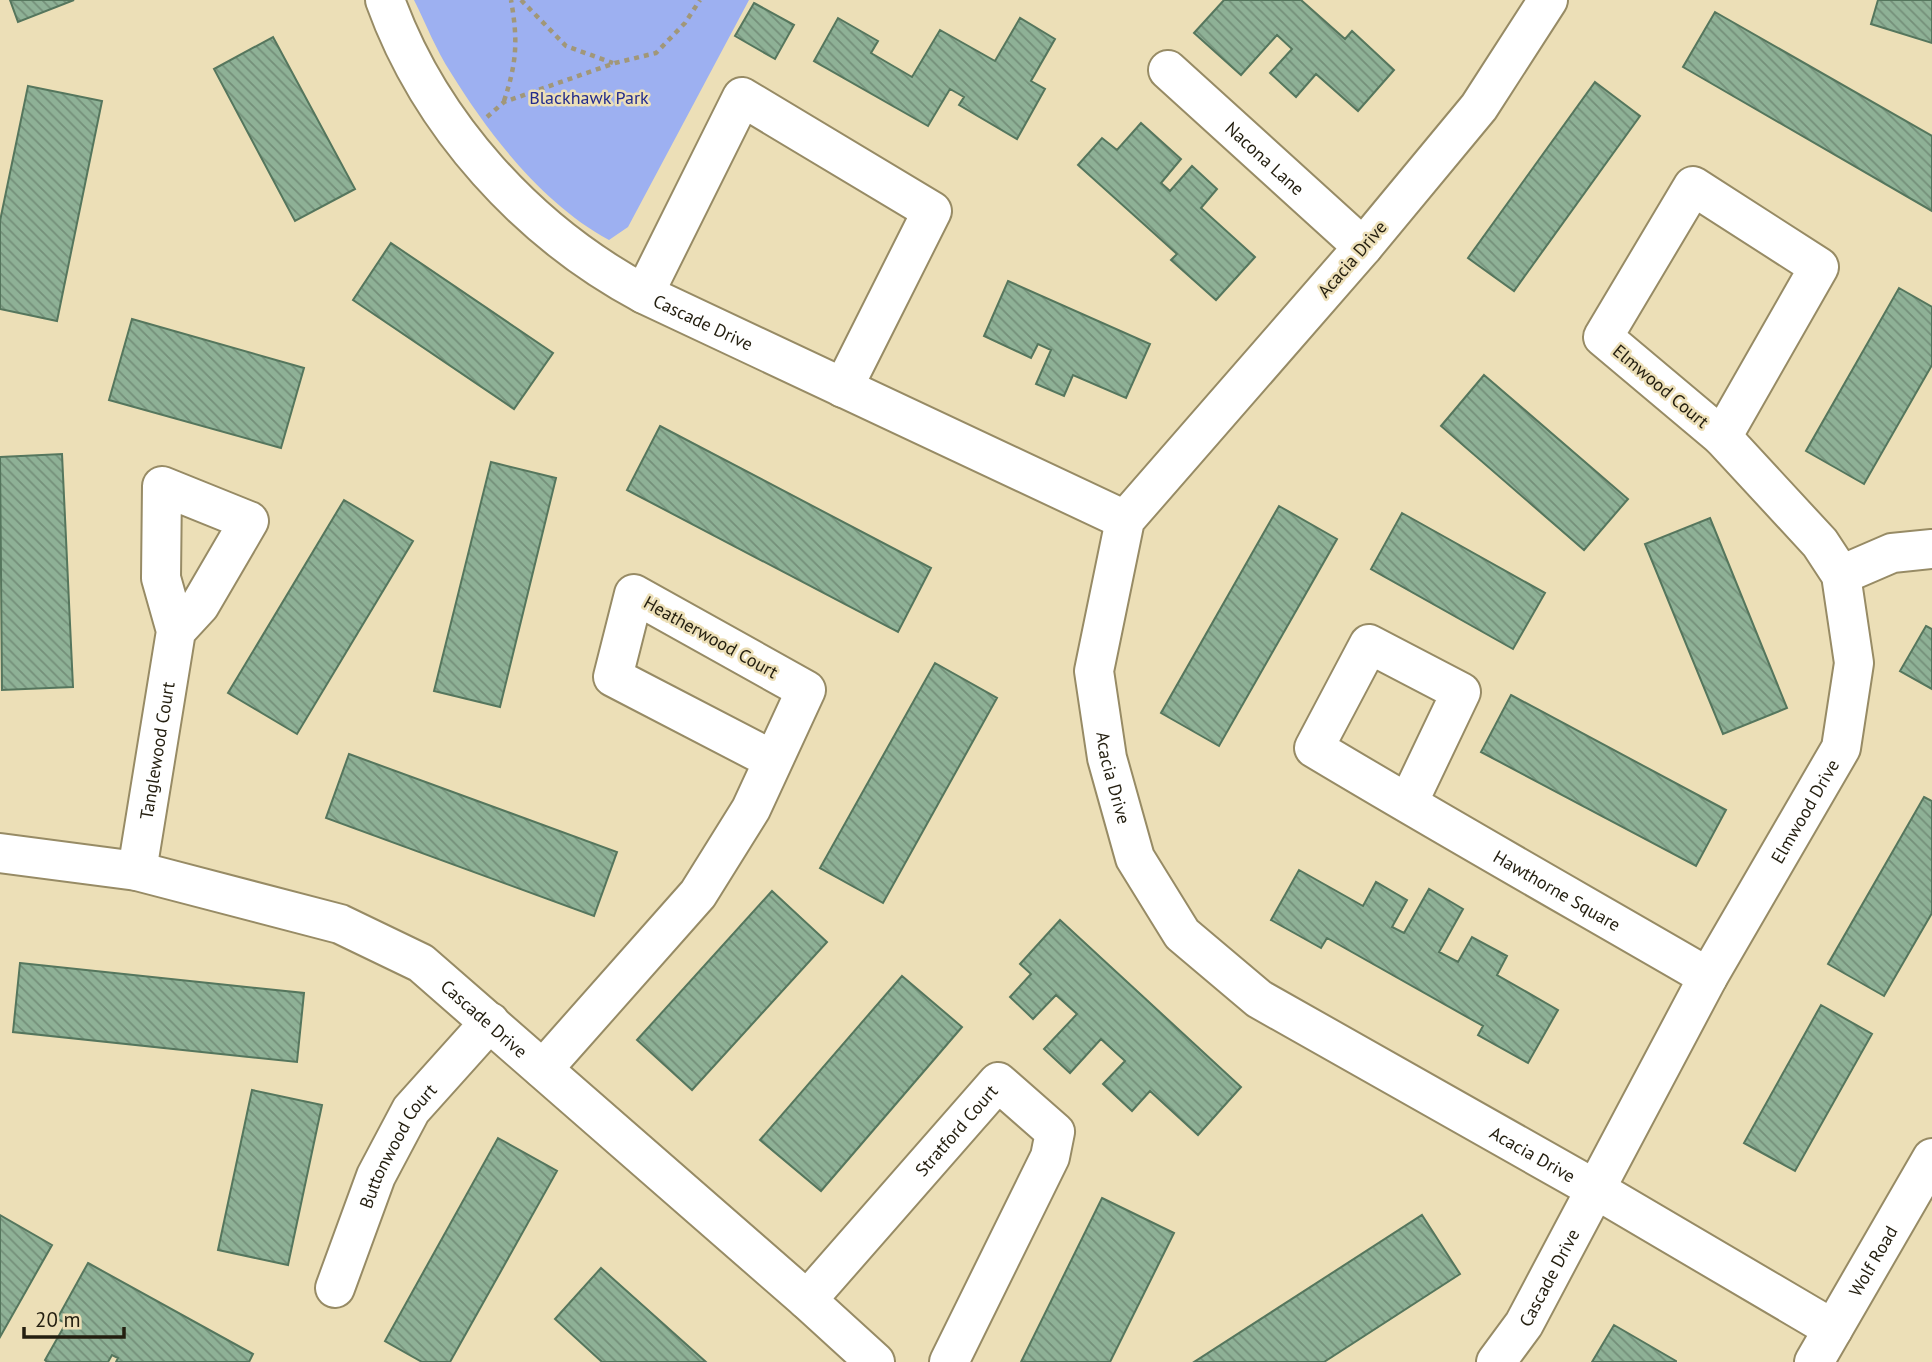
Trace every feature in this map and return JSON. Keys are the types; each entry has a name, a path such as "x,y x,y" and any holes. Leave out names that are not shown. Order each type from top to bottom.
{"street":[{"name":"Cascade Drive","path":"385,0 414,65 462,139 547,229 613,278 1125,520"},
{"name":"Acacia Drive","path":"1531,7 1479,107 1363,247 1125,520 1094,671 1107,758 1135,858 1182,934 1259,999 1595,1189 1833,1329"},
{"name":"Nacona Lane","path":"1168,70 1363,247"},
{"path":"644,294 742,96 932,211 843,388"},
{"name":"Elmwood Court","path":"1693,186 1819,267 1722,437 1604,337 1693,186"},
{"name":"Elmwood Drive","path":"1595,1189 1708,977 1841,748 1854,663 1841,575 1820,543 1722,437"},
{"path":"1841,575 1892,553 1932,549"},
{"name":"Heatherwood Court","path":"544,1069 698,894 751,809 806,690 634,594 614,677 773,760"},
{"name":"Tanglewood Court","path":"136,871 176,631"},
{"name":"Hawthorne Square","path":"1408,803 1708,977"},
{"name":"Cascade Drive","path":"0,853 136,871 340,924 421,963 875,1362"},
{"name":"Buttonwood Court","path":"335,1288 376,1176 411,1110 490,1022"},
{"name":"Stratford Court","path":"807,1300 998,1082 1055,1132 1051,1157 949,1362"},
{"name":"Wolf Road","path":"1814,1362 1932,1158"},
{"name":"Cascade Drive","path":"1496,1362 1524,1324 1595,1189"}],"path":[{"path":"504,102 514,74 517,34 511,0"},
{"path":"521,0 566,46 615,63"},
{"path":"462,139 504,102 615,63 656,53 685,23 700,0"}],"green space":[{"name":"Blackhawk Park","path":"414,0 749,0 628,227 609,240 562,208 540,188 501,144 466,97 446,64"}],"building":[{"path":"10,0 74,0 18,22"},
{"path":"1224,0 1301,0 1345,39 1352,31 1394,70 1358,111 1316,74 1296,97 1270,73 1292,49 1277,35 1241,75 1194,33"},
{"path":"1878,0 1932,0 1932,43 1871,24"},
{"path":"754,3 794,25 775,59 735,36"},
{"path":"1715,12 1932,136 1932,211 1683,67"},
{"path":"838,18 878,41 871,53 912,77 940,30 995,61 1020,18 1055,39 1031,81 1045,89 1017,139 959,105 964,97 950,89 928,126 814,61"},
{"path":"273,37 355,189 295,221 214,69"},
{"path":"1595,82 1640,116 1514,291 1468,258"},
{"path":"28,86 102,101 57,321 0,309 0,221"},
{"path":"1141,123 1181,159 1161,183 1170,191 1192,166 1217,189 1201,208 1255,257 1216,300 1171,260 1177,254 1078,165 1102,138 1117,150"},
{"path":"391,243 553,353 514,409 353,300"},
{"path":"1008,281 1150,344 1126,398 1073,375 1064,396 1036,384 1051,350 1038,344 1031,358 984,336"},
{"path":"1899,288 1932,307 1932,365 1864,484 1806,451"},
{"path":"132,319 304,368 281,448 109,400"},
{"path":"1484,375 1628,499 1584,550 1441,426"},
{"path":"660,426 931,568 898,632 627,490"},
{"path":"62,454 73,687 2,690 0,457"},
{"path":"491,462 556,478 500,707 434,691"},
{"path":"344,500 413,541 297,734 228,693"},
{"path":"1279,506 1337,539 1219,746 1161,713"},
{"path":"1402,513 1545,593 1513,649 1371,569"},
{"path":"1710,518 1787,708 1723,734 1645,544"},
{"path":"1926,626 1932,629 1932,689 1900,671"},
{"path":"935,663 997,698 883,903 820,868"},
{"path":"1511,695 1726,810 1696,866 1481,752"},
{"path":"349,754 617,852 594,916 326,818"},
{"path":"1924,797 1932,801 1932,913 1884,996 1828,964"},
{"path":"1299,870 1363,906 1376,882 1407,900 1392,927 1404,933 1429,889 1463,909 1439,952 1458,962 1472,937 1507,956 1497,975 1558,1010 1528,1063 1478,1035 1483,1026 1327,938 1321,948 1271,920"},
{"path":"772,891 827,942 692,1090 637,1040"},
{"path":"1060,920 1241,1087 1198,1135 1150,1091 1132,1111 1103,1084 1125,1061 1101,1039 1070,1073 1044,1049 1077,1014 1056,995 1033,1019 1010,997 1031,974 1020,964"},
{"path":"20,963 304,993 297,1062 13,1032"},
{"path":"902,976 962,1027 821,1191 760,1140"},
{"path":"1821,1005 1872,1034 1795,1171 1744,1143"},
{"path":"252,1090 322,1105 288,1265 218,1250"},
{"path":"498,1138 557,1171 450,1362 422,1362 385,1341"},
{"path":"1102,1198 1174,1233 1110,1362 1021,1362"},
{"path":"0,1215 52,1245 0,1337"},
{"path":"1422,1215 1460,1274 1324,1362 1194,1362"},
{"path":"88,1263 253,1354 249,1362 116,1362 118,1358 112,1355 108,1362 47,1362 45,1360 66,1323 57,1319"},
{"path":"601,1268 706,1362 602,1362 555,1319"},
{"path":"1614,1325 1676,1361 1676,1362 1592,1362"}]}
